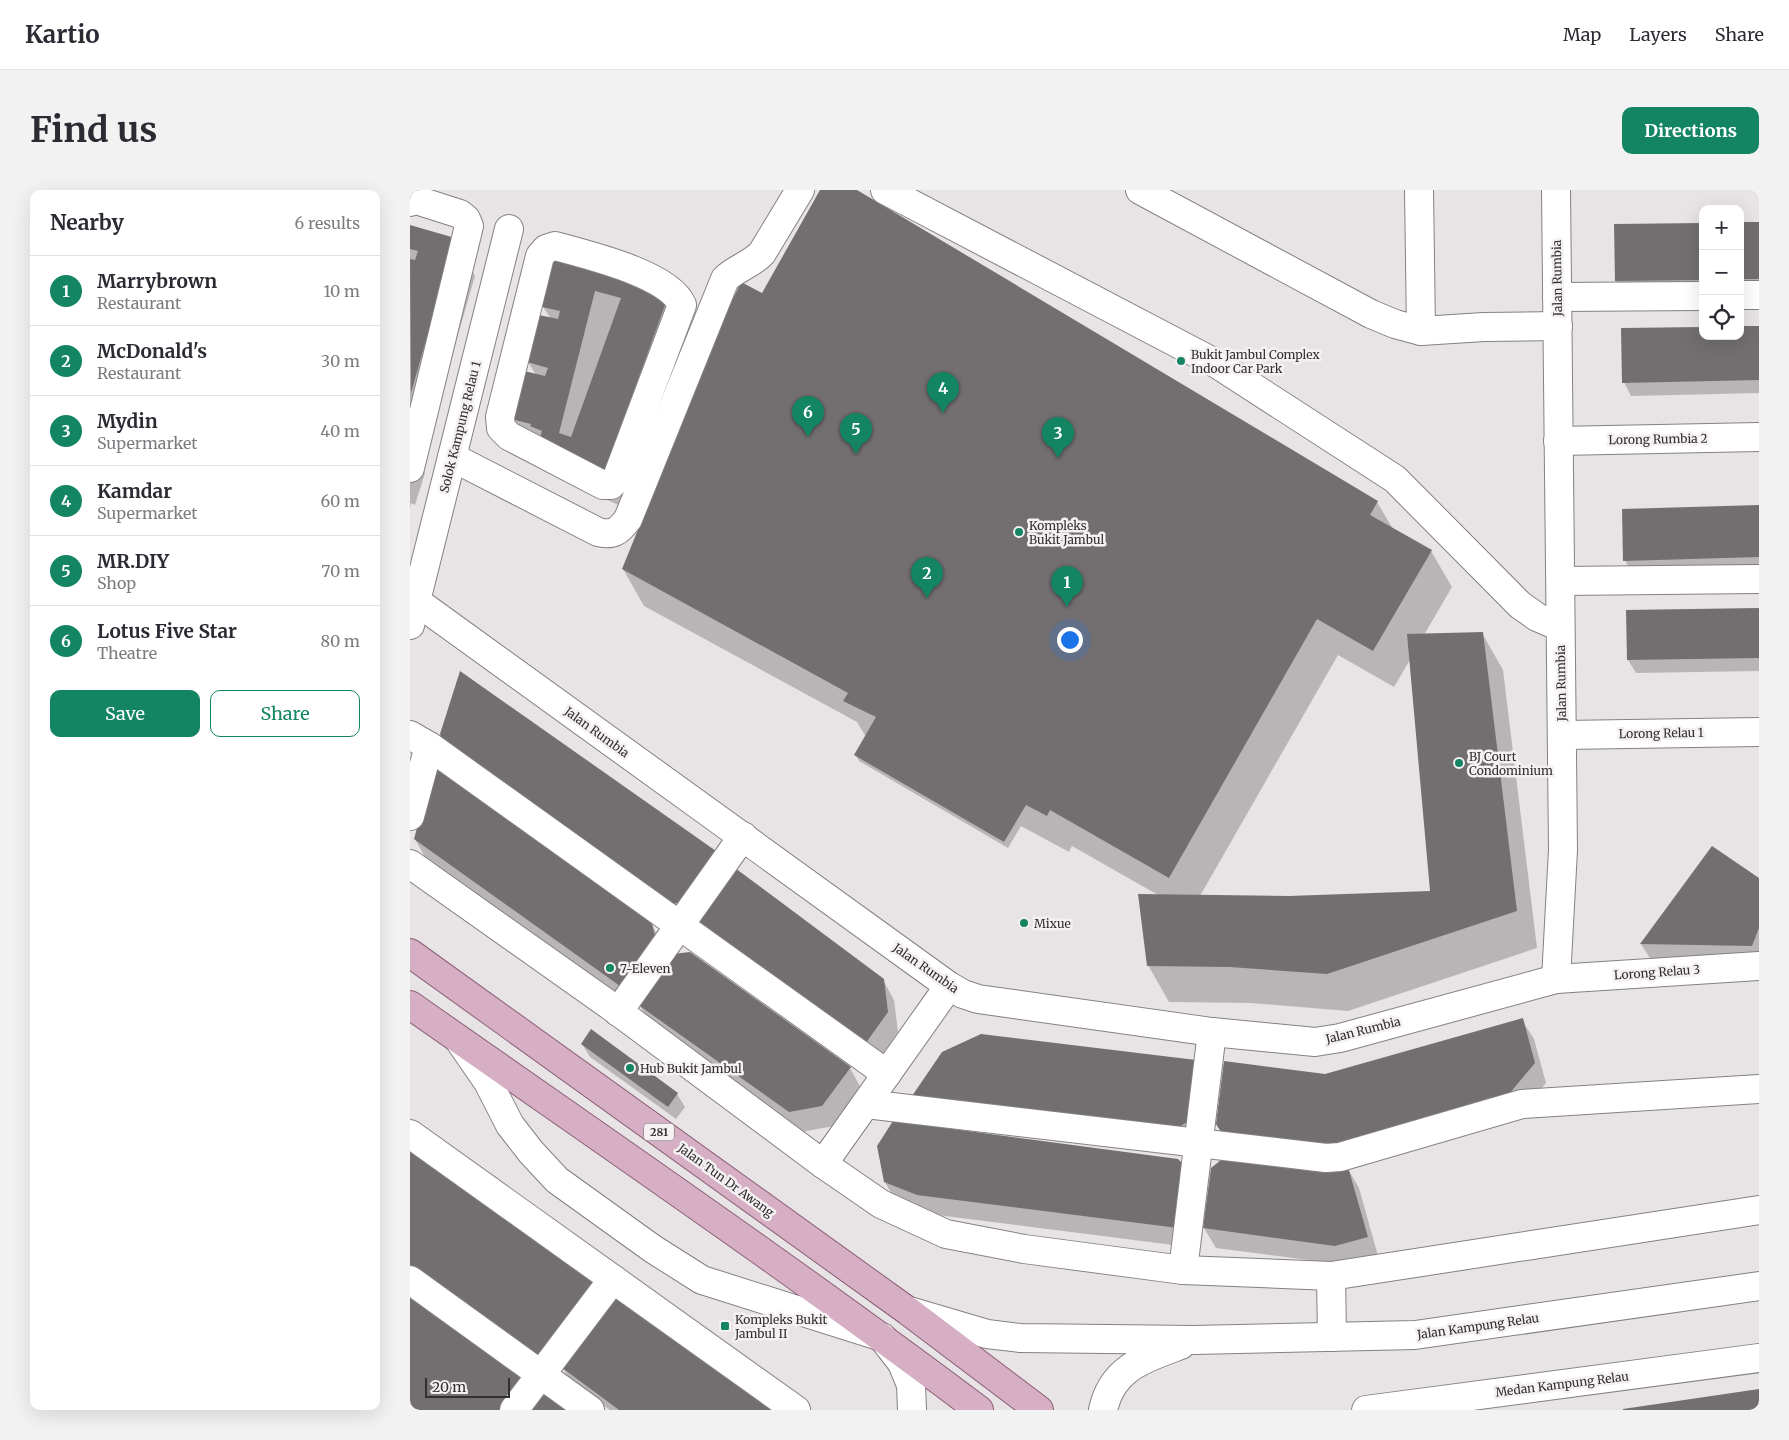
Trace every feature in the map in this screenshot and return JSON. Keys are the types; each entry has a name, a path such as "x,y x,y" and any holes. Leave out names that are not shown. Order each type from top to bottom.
{"main road":[{"name":"Jalan Tun Dr Awang","path":"410,953 908,1311 1039,1410"},
{"path":"410,1005 735,1232 882,1337 979,1410"}],"street":[{"path":"452,457 598,532 614,533 622,528 628,519 725,279 733,271 754,262 762,254 800,190"},
{"path":"884,190 1217,364 1396,479 1520,605 1537,617 1560,627"},
{"path":"1140,190 1371,314 1395,324 1421,331 1484,327 1558,326"},
{"path":"1419,190 1421,331"},
{"name":"Jalan Rumbia","path":"413,613 742,836 949,986 978,999 1212,1032 1315,1042 1340,1038 1556,978 1563,850 1563,735 1560,627 1556,190"},
{"path":"410,202 416,200 460,214 466,219 468,226 410,468"},
{"name":"Solok Kampung Relau 1","path":"413,613 417,564 452,457 507,238 540,256"},
{"path":"555,246 626,267 670,289 679,298 682,305 616,480 611,485 603,485 509,436 501,428 501,411 540,256 546,249 555,246"},
{"path":"1744,295 1759,295"},
{"path":"1558,296 1699,296"},
{"path":"434,370 501,411"},
{"name":"Lorong Rumbia 2","path":"1558,440 1759,437"},
{"path":"1561,581 1759,579"},
{"name":"Lorong Relau 1","path":"1563,735 1759,732"},
{"path":"410,816 420,740 887,1074"},
{"path":"618,1012 742,836"},
{"path":"410,864 618,1012 823,1164 881,1204 946,1234 1024,1248 1183,1270 1331,1276 1759,1210"},
{"name":"Lorong Relau 3","path":"1556,978 1759,966"},
{"path":"823,1164 949,986"},
{"path":"1183,1270 1212,1032"},
{"path":"457,1038 488,1082 510,1124 557,1180 652,1249 702,1280 882,1337 902,1362 911,1386 912,1410"},
{"path":"866,1104 1326,1158 1340,1157 1522,1104 1759,1089"},
{"path":"410,1134 796,1410"},
{"path":"1331,1276 1332,1338"},
{"path":"514,1410 613,1279"},
{"path":"410,1280 590,1410"},
{"name":"Jalan Kampung Relau","path":"908,1311 987,1334 1020,1338 1194,1340 1332,1338 1415,1335 1759,1286"},
{"name":"Jalan Kampung Relau","path":"1104,1410 1106,1398 1119,1377 1136,1363 1194,1340"},
{"name":"Medan Kampung Relau","path":"1366,1410 1759,1358"}],"building":[{"name":"Kompleks Bukit Jambul","path":"820,190 857,190 1378,501 1370,515 1432,550 1373,651 1317,619 1169,878 1050,810 1047,816 1026,805 1004,842 854,755 876,717 843,701 848,693 622,569 726,313 741,282 762,293"},
{"path":"1744,222 1759,222 1759,279 1744,279"},
{"path":"1699,223 1699,280 1615,281 1614,224"},
{"path":"410,225 455,238 411,393 410,259 415,260 418,251 410,249"},
{"path":"552,259 570,259 668,297 604,473 570,456 570,452 539,441 542,431 530,426 531,424 511,419 524,371 545,376 548,368 527,362 539,315 558,319 560,311 542,307","holes":["595,291 621,298 571,437 559,433"]},
{"path":"1744,326 1759,326 1759,380 1622,383 1621,328 1699,327 1699,340 1744,340"},
{"path":"1759,505 1759,557 1623,561 1622,509"},
{"path":"1759,608 1759,658 1627,660 1626,610"},
{"name":"BJ Court Condominium","path":"1483,632 1517,911 1327,974 1230,967 1147,966 1138,894 1289,896 1430,891 1407,634"},
{"path":"460,671 716,851 681,902 667,906 442,742 440,734"},
{"path":"434,766 652,923 655,936 620,986 414,839"},
{"path":"1712,846 1759,878 1759,928 1752,946 1640,944"},
{"path":"735,868 884,979 888,1012 863,1047 701,931 699,916"},
{"path":"690,952 851,1067 822,1106 789,1112 637,1004 673,954"},
{"path":"1523,1018 1535,1063 1509,1094 1330,1148 1223,1135 1216,1124 1224,1061 1325,1074"},
{"name":"Hub Bukit Jambul","path":"591,1029 678,1093 668,1107 581,1044"},
{"path":"981,1034 1196,1060 1189,1121 1174,1130 912,1096 942,1052"},
{"path":"893,1121 1178,1159 1186,1167 1178,1228 917,1195 884,1182 877,1146"},
{"path":"410,1148 601,1276 540,1357 410,1267"},
{"path":"1221,1160 1327,1173 1348,1167 1368,1237 1335,1246 1203,1228 1211,1168"},
{"path":"618,1287 787,1410 619,1410 561,1367"},
{"path":"410,1290 527,1374 502,1410 410,1410"},
{"path":"548,1386 580,1410 531,1410"},
{"path":"1759,1389 1759,1410 1623,1410 1623,1409"}],"place":[{"name":"Bukit Jambul Complex Indoor Car Park","path":"1181,361"},
{"name":"Kamdar","path":"943,413"},
{"name":"Lotus Five Star","path":"808,437"},
{"name":"MR.DIY","path":"856,454"},
{"name":"Mydin","path":"1058,458"},
{"name":"Kompleks Bukit Jambul","path":"1019,532"},
{"name":"McDonald's","path":"927,598"},
{"name":"Marrybrown","path":"1067,607"},
{"name":"BJ Court Condominium","path":"1459,763"},
{"name":"Mixue","path":"1024,923"},
{"name":"7-Eleven","path":"610,968"},
{"name":"Hub Bukit Jambul","path":"630,1068"},
{"name":"Kompleks Bukit Jambul II","path":"725,1326"}]}
